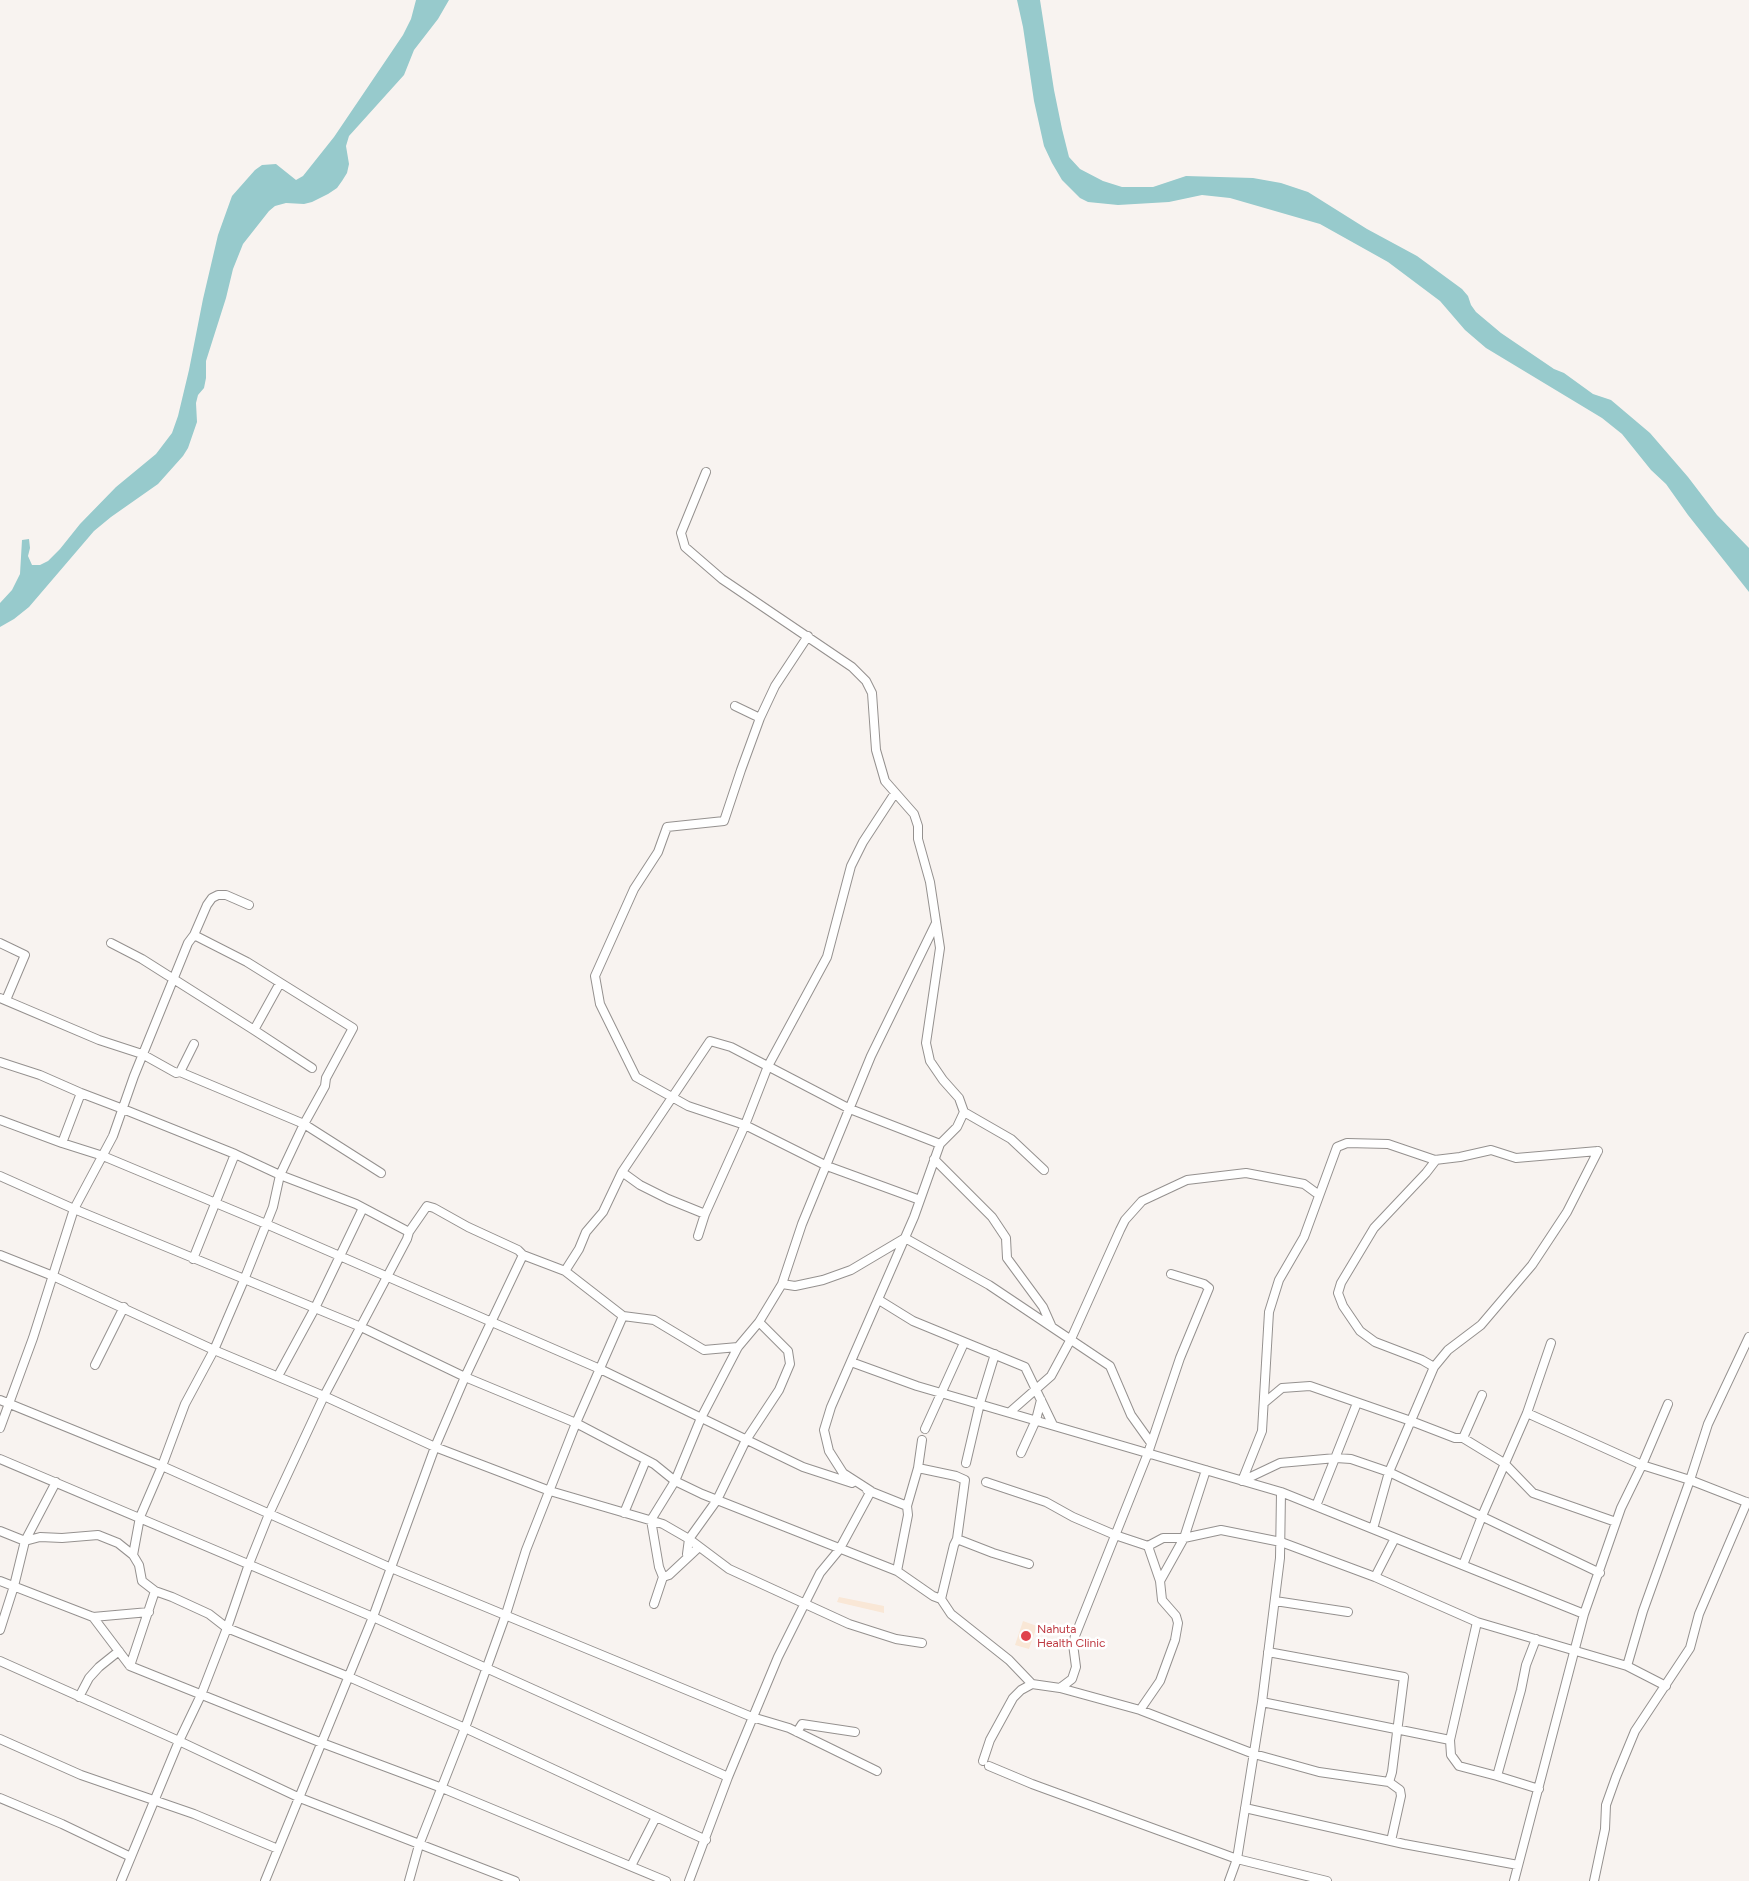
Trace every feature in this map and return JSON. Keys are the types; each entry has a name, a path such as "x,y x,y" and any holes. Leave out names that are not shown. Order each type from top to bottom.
{"street":[{"path":"706,472 681,533 685,547 722,579 852,667 866,680 872,693 876,750 885,781 914,814 918,826 918,838 930,882 940,948 926,1043 930,1061 959,1098 964,1112 1012,1139 1044,1170"},
{"path":"808,636 776,686 760,718 724,821 666,827 658,852 634,889 595,976 600,1004 636,1077 688,1106 744,1125 826,1166 920,1200"},
{"path":"735,706 760,718"},
{"path":"698,1236 705,1214 768,1066 827,957 851,866 863,842 895,793"},
{"path":"0,1428 74,1210 113,1136 142,1054 188,943 194,935 207,905 218,895 226,895 249,905"},
{"path":"654,1604 663,1577 659,1567 651,1520 675,1481 701,1418 738,1347 760,1322 782,1284 802,1224 871,1056 936,923"},
{"path":"133,1554 140,1517 162,1466 185,1404 214,1350 244,1280 273,1207 280,1175 352,1028 247,962 194,935"},
{"path":"111,942 142,959 312,1068"},
{"path":"0,943 25,955 3,999 99,1040 142,1054 176,1072 180,1072 304,1124 381,1173"},
{"path":"254,1030 280,984"},
{"path":"565,1271 579,1249 586,1232 603,1212 622,1172 710,1041 731,1047 850,1109 940,1144"},
{"path":"180,1072 194,1044"},
{"path":"0,1062 40,1075 81,1094 124,1108 235,1154 280,1175 356,1204 409,1232"},
{"path":"62,1143 81,1094"},
{"path":"871,1491 843,1474 828,1451 824,1430 831,1407 905,1238 940,1144 957,1128 964,1112"},
{"path":"0,1120 103,1156 266,1224 490,1323 600,1369 803,1467 846,1481 907,1506"},
{"path":"1242,1481 1262,1431 1269,1312 1279,1280 1304,1237 1337,1147 1347,1143 1388,1144 1436,1160 1491,1150 1516,1158 1598,1151 1566,1212 1532,1265 1481,1326 1448,1350 1434,1367 1389,1472 1373,1529"},
{"path":"193,1259 235,1154"},
{"path":"934,1159 992,1217 1006,1238 1007,1258 1043,1307 1052,1326"},
{"path":"1434,1367 1422,1360 1375,1342 1360,1331 1343,1306 1338,1293 1342,1282 1374,1228 1436,1160"},
{"path":"622,1172 647,1188 705,1214"},
{"path":"1010,1412 1051,1376 1071,1339 1125,1220 1142,1201 1187,1180 1246,1173 1304,1184 1319,1195"},
{"path":"0,1176 74,1210 361,1327 465,1377 576,1422 662,1469 675,1481 716,1500 839,1550 897,1571 933,1596 941,1599 951,1614 1008,1660 1032,1684"},
{"path":"121,1881 179,1741 201,1695 227,1628 248,1564 269,1514 324,1396 408,1239 409,1232 427,1206 518,1250 523,1255 565,1271 623,1316 654,1320 704,1350 738,1347"},
{"path":"278,1376 340,1257 363,1208"},
{"path":"782,1284 795,1286 823,1280 852,1270 905,1238"},
{"path":"905,1238 989,1285 1110,1366 1131,1415 1151,1443"},
{"path":"265,1881 373,1617 435,1446 465,1377 523,1255"},
{"path":"0,1256 53,1276 214,1350 278,1376 435,1446 550,1491 663,1524 689,1539 729,1569 849,1624 896,1639 922,1643"},
{"path":"1060,1688 1072,1679 1076,1667 1073,1644 1075,1636 1148,1453 1180,1358 1209,1288 1204,1284 1171,1274"},
{"path":"879,1300 913,1321 1024,1367 1053,1425"},
{"path":"95,1365 124,1308"},
{"path":"409,1881 419,1844 465,1728 506,1614 526,1550 576,1422 623,1316"},
{"path":"687,1554 689,1539 716,1500 746,1440 779,1390 790,1364 788,1350 760,1322"},
{"path":"1627,1666 1642,1611 1690,1480 1708,1424 1749,1337"},
{"path":"925,1430 964,1343"},
{"path":"1463,1565 1504,1463 1527,1413 1551,1343"},
{"path":"966,1463 994,1354"},
{"path":"851,1362 917,1386 1282,1492 1584,1614"},
{"path":"1264,1403 1282,1388 1310,1386 1358,1402 1454,1438 1464,1438 1504,1463 1533,1492 1616,1522"},
{"path":"1464,1438 1482,1395"},
{"path":"0,1400 162,1466 391,1568 752,1717 797,1732 877,1771"},
{"path":"1021,1453 1036,1420 1041,1400"},
{"path":"1316,1506 1358,1402"},
{"path":"1514,1881 1584,1614 1600,1573 1621,1508 1668,1404"},
{"path":"1527,1413 1642,1465 1690,1480 1748,1502 1699,1614 1690,1648 1635,1731 1616,1777 1606,1805 1605,1829 1594,1881"},
{"path":"897,1571 908,1515 907,1506 918,1468 922,1440"},
{"path":"1242,1481 1280,1463 1336,1458 1351,1460 1389,1472 1600,1573"},
{"path":"0,1459 373,1617 728,1777"},
{"path":"624,1513 646,1460"},
{"path":"918,1468 956,1476 965,1480 957,1538 941,1599"},
{"path":"1160,1581 1184,1538 1206,1470"},
{"path":"0,1630 14,1586 25,1541 56,1482"},
{"path":"986,1482 1046,1502 1073,1518 1148,1546 1163,1538 1184,1538 1220,1530 1281,1542 1375,1577 1477,1622 1627,1666 1666,1686"},
{"path":"690,1881 752,1717 804,1604 820,1573 839,1550 871,1491"},
{"path":"1229,1881 1237,1859 1262,1702 1281,1542 1282,1492"},
{"path":"0,1532 25,1541 40,1537 62,1538 98,1535 118,1543 133,1554 139,1565 142,1581 155,1591 209,1614 227,1628 349,1677 465,1728 706,1840"},
{"path":"957,1538 993,1553 1029,1564"},
{"path":"1375,1577 1395,1538"},
{"path":"1140,1710 1160,1681 1175,1640 1178,1623 1176,1616 1162,1600 1160,1581 1148,1546"},
{"path":"663,1577 669,1575 699,1547"},
{"path":"0,1580 93,1617 149,1612"},
{"path":"130,1666 155,1591"},
{"path":"1274,1601 1348,1612"},
{"path":"93,1617 130,1666 322,1744 442,1788 666,1881"},
{"path":"1477,1622 1450,1740 1451,1755 1459,1766 1539,1789"},
{"path":"1497,1776 1526,1665 1536,1640"},
{"path":"79,1696 89,1678 99,1667 119,1652"},
{"path":"1268,1652 1403,1676 1390,1782"},
{"path":"0,1662 179,1741 300,1798 515,1881"},
{"path":"1327,1881 1237,1859 1032,1784 986,1763 990,1740 1013,1698 1021,1690 1032,1684 1060,1688 1140,1710 1254,1754 1319,1772 1390,1782 1400,1790 1401,1796 1391,1841"},
{"path":"1262,1702 1397,1731 1450,1740"},
{"path":"797,1732 802,1724 855,1732"},
{"path":"0,1739 81,1775 194,1814 278,1849"},
{"path":"0,1798 62,1824 131,1857"},
{"path":"1245,1808 1391,1841 1518,1865"},
{"path":"631,1866 656,1817"}],"shaded area":[{"path":"839,1597 884,1606 884,1613 837,1602"},
{"name":"Nahuta Health Clinic","path":"1023,1621 1037,1626 1029,1649 1015,1645"}],"water":[{"path":"416,0 449,0 438,19 414,50 404,75 349,136 346,146 349,164 347,173 342,181 337,188 312,202 304,204 286,203 275,206 243,244 233,269 206,361 204,388 198,395 196,403 197,422 188,448 183,456 158,484 94,531 29,607 0,627 0,603 12,590 20,574 22,540 29,539 30,548 28,556 32,565 40,565 48,561 116,487 156,454 172,433 189,370 218,235 232,196 255,170 262,165 276,164 296,180 303,176 334,137 403,35 411,19"},
{"path":"1017,0 1040,0 1062,129 1069,157 1080,169 1103,181 1122,187 1153,187 1186,176 1253,178 1281,183 1308,192 1367,229 1417,256 1462,289 1476,312 1501,333 1593,394 1611,400 1650,433 1688,477 1717,515 1749,548 1749,592 1666,484 1651,470 1622,434 1602,418 1486,348 1465,330 1440,301 1388,262 1320,224 1230,198 1202,195 1169,202 1118,205 1088,202 1080,198 1062,180 1044,146 1034,101"}],"place":[{"name":"Nahuta Health Clinic","path":"1026,1636"}]}
